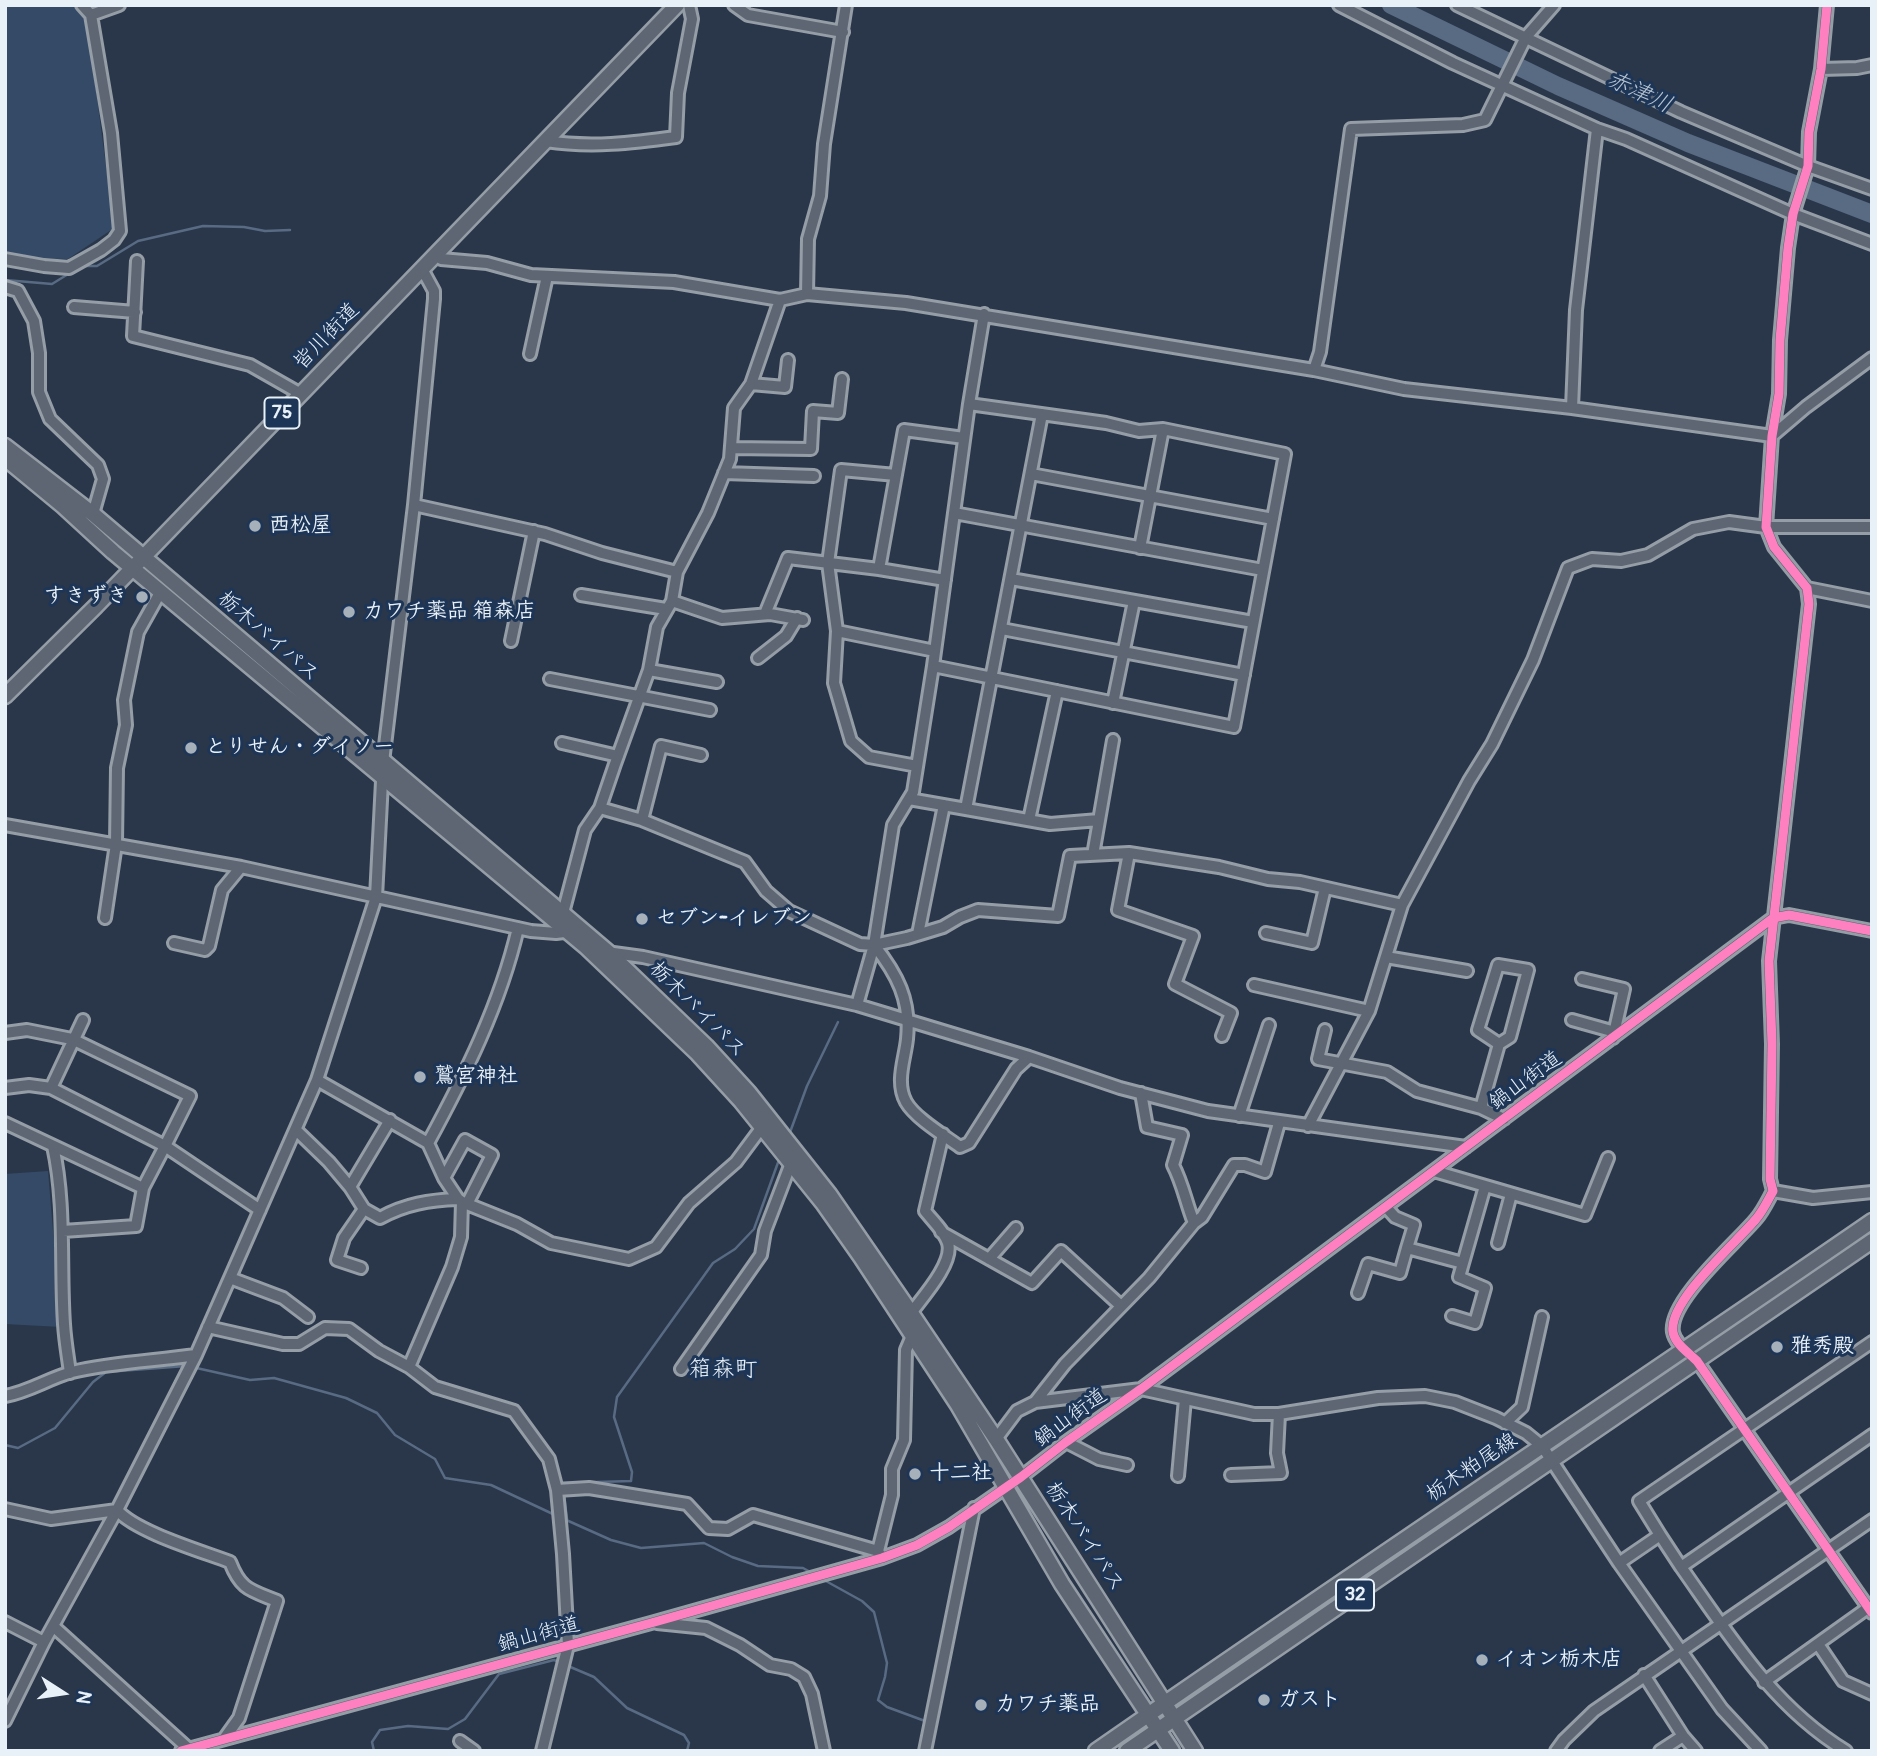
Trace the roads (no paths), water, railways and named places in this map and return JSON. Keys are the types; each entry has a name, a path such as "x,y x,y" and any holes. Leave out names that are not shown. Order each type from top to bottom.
{"main road":[{"name":"皆川街道","path":"5,696 677,5"},
{"name":"栃木バイパス","path":"5,446 93,514 161,591 563,913 586,947 698,1054 762,1127 853,1246 958,1405 1062,1584 1172,1751"},
{"name":"栃木バイパス","path":"5,458 138,562 575,931 608,952 706,1046 758,1104 830,1194 1021,1477 1195,1751"},
{"name":"栃木粕尾線","path":"1096,1751 1279,1623 1872,1221"},
{"name":"栃木粕尾線","path":"1127,1751 1872,1241"}],"street":[{"path":"5,259 44,267 68,268 101,250 114,240 120,231 111,133 91,15 82,5"},
{"path":"91,15 119,5"},
{"path":"546,141 621,145 676,137 678,93 692,19 688,5"},
{"path":"734,5 748,15 843,32"},
{"path":"807,294 808,239 820,196 824,144 846,5"},
{"path":"1339,5 1454,63 1597,129 1626,139 1793,214 1872,244"},
{"path":"1457,5 1681,112 1808,166 1872,188"},
{"path":"1314,370 1320,352 1351,129 1463,125 1485,120 1526,37 1554,5"},
{"path":"1764,1682 1870,1609 1697,1361 1675,1340 1672,1330 1677,1312 1691,1290 1756,1219 1773,1191 1770,1179 1772,1044 1769,961 1810,604 1807,588 1774,547 1766,527 1772,436 1779,394 1780,340 1793,214 1808,166 1811,120 1821,69 1827,5"},
{"path":"1821,69 1872,65"},
{"path":"1572,408 1576,310 1597,129"},
{"path":"437,254 441,260 487,263 531,275 674,282 780,300 807,294 906,303 1314,370 1404,388 1772,436 1872,358"},
{"path":"137,261 134,336 250,365 301,394"},
{"path":"5,1721 196,1355 317,1080 376,897 383,770 414,505 434,299 434,291 422,269"},
{"path":"530,354 547,276"},
{"path":"5,287 18,291 34,321 39,353 39,392 50,419 98,465 103,479 93,514"},
{"path":"563,913 576,855 585,830 600,808 649,670 657,627 669,605 677,572 708,513 730,459 734,408 751,384 780,300"},
{"path":"74,307 135,312"},
{"path":"857,1005 874,944 893,825 913,792 984,314"},
{"path":"751,384 785,387 788,360"},
{"path":"731,448 811,449 813,411 838,413 842,379"},
{"path":"933,666 1234,727 1285,454 1163,429 1139,431 1106,423 969,404"},
{"path":"966,809 1042,414"},
{"path":"1140,548 1163,429"},
{"path":"879,569 904,430 964,438"},
{"path":"896,475 841,470 828,563 837,631 834,682 851,741 869,757 917,766"},
{"path":"724,473 814,476"},
{"path":"1031,474 1273,519"},
{"path":"414,505 534,531 602,553 677,572"},
{"path":"954,513 1263,570"},
{"path":"1307,1126 1369,1011 1402,905 1469,780 1492,744 1533,660 1568,568 1592,559 1621,561 1645,556 1684,534 1714,524 1729,522 1766,527 1872,527"},
{"path":"512,641 534,531"},
{"path":"765,614 789,558 945,580"},
{"path":"1011,579 1254,622"},
{"path":"1807,588 1872,601"},
{"path":"105,918 116,844 117,768 126,725 124,700 138,632 161,591"},
{"path":"580,595 669,605 722,618 765,614 800,619 786,636 758,658"},
{"path":"1114,703 1133,601"},
{"path":"1002,629 1244,676"},
{"path":"837,631 935,651"},
{"path":"649,670 717,682"},
{"path":"550,679 710,710"},
{"path":"1029,820 1056,691"},
{"path":"1093,855 1113,740"},
{"path":"562,743 618,756"},
{"path":"642,820 661,746 701,755"},
{"path":"909,799 1050,824 1099,820"},
{"path":"918,934 944,805"},
{"path":"600,808 642,820 745,862 766,891 789,911 860,944 874,944 943,927 978,910 1058,916 1070,856 1129,853 1220,867 1268,879 1300,882 1402,905"},
{"path":"5,825 241,867 544,933 575,931"},
{"path":"1129,853 1118,910 1193,936 1175,984 1231,1013 1222,1036"},
{"path":"174,943 205,950 209,946 222,890 241,867"},
{"path":"1266,933 1312,943 1325,888"},
{"path":"1773,918 1789,915 1872,931"},
{"name":"鍋山街道","path":"187,1750 651,1623 921,1543 1021,1477 1141,1389 1773,918"},
{"path":"428,1143 457,1089 491,1015 511,958 518,928"},
{"path":"874,944 898,978 908,1022 900,1078 904,1098 918,1115 943,1135 960,1147 970,1143 1016,1069 1029,1057"},
{"path":"586,947 643,957 857,1005 1141,1093 1208,1111 1466,1147"},
{"path":"1386,957 1467,971"},
{"path":"1481,1108 1499,1044 1510,1037 1528,970 1498,965 1478,1030 1499,1044"},
{"path":"1572,1020 1614,1035 1624,989 1582,979"},
{"path":"1254,985 1369,1011"},
{"path":"51,1088 83,1020"},
{"path":"1239,1116 1269,1025"},
{"path":"5,1033 27,1030 72,1039 190,1096 143,1188 136,1226 63,1231"},
{"path":"1325,1030 1318,1059 1387,1072 1417,1091 1481,1108 1504,1119"},
{"path":"317,1080 428,1143 444,1178 463,1202"},
{"path":"5,1088 51,1088 165,1146 260,1210"},
{"path":"1141,1093 1147,1127 1182,1136 1173,1165 1184,1185 1194,1223"},
{"path":"349,1187 390,1120"},
{"path":"5,1123 143,1188"},
{"path":"1035,1402 1065,1364 1149,1278 1194,1223 1202,1217 1234,1165 1265,1171 1279,1123"},
{"path":"296,1130 329,1163 364,1209 380,1218 398,1208 419,1203 463,1202 517,1224 551,1243 629,1259 656,1247 689,1203 736,1162 762,1127"},
{"path":"911,1313 935,1281 946,1260 948,1241 925,1211 943,1135"},
{"path":"410,1367 458,1247 463,1202 492,1155 465,1139 444,1178"},
{"path":"53,1146 58,1169 63,1231 64,1323 70,1373"},
{"path":"1434,1171 1585,1215 1608,1158"},
{"path":"681,1369 761,1255 765,1231 791,1163"},
{"path":"1452,1316 1475,1323 1485,1288 1459,1277 1486,1186"},
{"path":"1773,1191 1813,1198 1872,1192"},
{"path":"1498,1243 1511,1194"},
{"path":"1358,1293 1368,1264 1400,1273 1414,1225 1395,1217 1386,1207"},
{"path":"360,1268 337,1260 344,1238 364,1209"},
{"path":"989,1259 1016,1228"},
{"path":"941,1232 1032,1283 1061,1251 1121,1306"},
{"path":"1407,1248 1463,1262"},
{"path":"230,1278 283,1298 308,1317"},
{"path":"1505,1423 1522,1408 1542,1317"},
{"path":"208,1327 284,1344 299,1344 325,1328 349,1329 379,1351 410,1367 435,1387 514,1411 550,1459 557,1490 563,1554 568,1645 542,1751"},
{"path":"557,1490 589,1488 687,1504 709,1528 728,1530 753,1515 880,1554 892,1495 892,1469 904,1440 906,1349 912,1336"},
{"path":"1846,1751 1796,1715 1764,1682 1681,1567 1639,1502 1872,1342"},
{"path":"5,1396 24,1392 70,1373 120,1363 196,1355"},
{"path":"996,1439 1017,1411 1035,1402 1141,1389 1254,1414 1279,1414 1378,1398 1425,1396 1455,1402 1526,1433 1542,1446 1619,1563 1722,1709 1761,1751"},
{"path":"1178,1476 1185,1399"},
{"path":"1231,1475 1281,1473 1277,1453 1279,1414"},
{"path":"1681,1567 1872,1436"},
{"path":"1066,1442 1099,1459 1127,1465"},
{"path":"925,1751 974,1508"},
{"path":"5,1509 51,1519 117,1510"},
{"path":"117,1510 124,1518 230,1562 238,1581 277,1601 239,1718 224,1739"},
{"path":"1556,1751 1581,1722 1644,1675 1872,1520"},
{"path":"1619,1563 1660,1535"},
{"path":"5,1622 44,1642"},
{"path":"651,1623 706,1628 740,1645 770,1665 791,1669 804,1677 812,1694 824,1751"},
{"path":"53,1626 187,1750"},
{"path":"1818,1644 1843,1681 1872,1694"},
{"path":"1644,1675 1683,1736 1696,1751"},
{"path":"5,1689 14,1700"},
{"path":"1660,1751 1683,1736"},
{"path":"460,1741 474,1751"}],"waterway":[{"name":"赤津川","path":"1391,5 1558,86 1688,143 1872,214"},
{"path":"82,266 97,266 138,241 203,226 244,227 265,231 290,230"},
{"path":"5,280 52,284 73,271"},
{"path":"789,1135 807,1086 838,1022"},
{"path":"563,1488 563,1483 631,1481 632,1472 614,1417 617,1397 713,1263 735,1249 754,1229 780,1157"},
{"path":"5,1445 18,1448 55,1428 93,1382 106,1372 186,1366"},
{"path":"192,1367 250,1380 274,1378 346,1398 377,1413 395,1435 435,1459 445,1478 491,1485 555,1515"},
{"path":"564,1495 567,1519"},
{"path":"564,1519 611,1540 641,1548 704,1543 758,1566 803,1568 812,1573"},
{"path":"824,1580 862,1601 874,1612 887,1663 878,1700 887,1707 925,1721"},
{"path":"374,1751 372,1742 380,1730 408,1726 448,1729 465,1719 499,1674 554,1660 559,1662"},
{"path":"568,1666 594,1677 627,1708 684,1735 689,1743 687,1751"}],"place":[{"name":"西松屋","path":"255,526"},
{"name":"すきずき","path":"142,597"},
{"name":"カワチ薬品 箱森店","path":"349,612"},
{"name":"とりせん・ダイソー","path":"191,748"},
{"name":"セブン-イレブン","path":"642,919"},
{"name":"鷲宮神社","path":"420,1077"},
{"name":"雅秀殿","path":"1777,1347"},
{"name":"十二社","path":"915,1474"},
{"name":"イオン栃木店","path":"1482,1660"},
{"name":"ガスト","path":"1264,1700"},
{"name":"カワチ薬品","path":"981,1705"}],"district":[{"name":"箱森町","path":"723,1370"}]}
